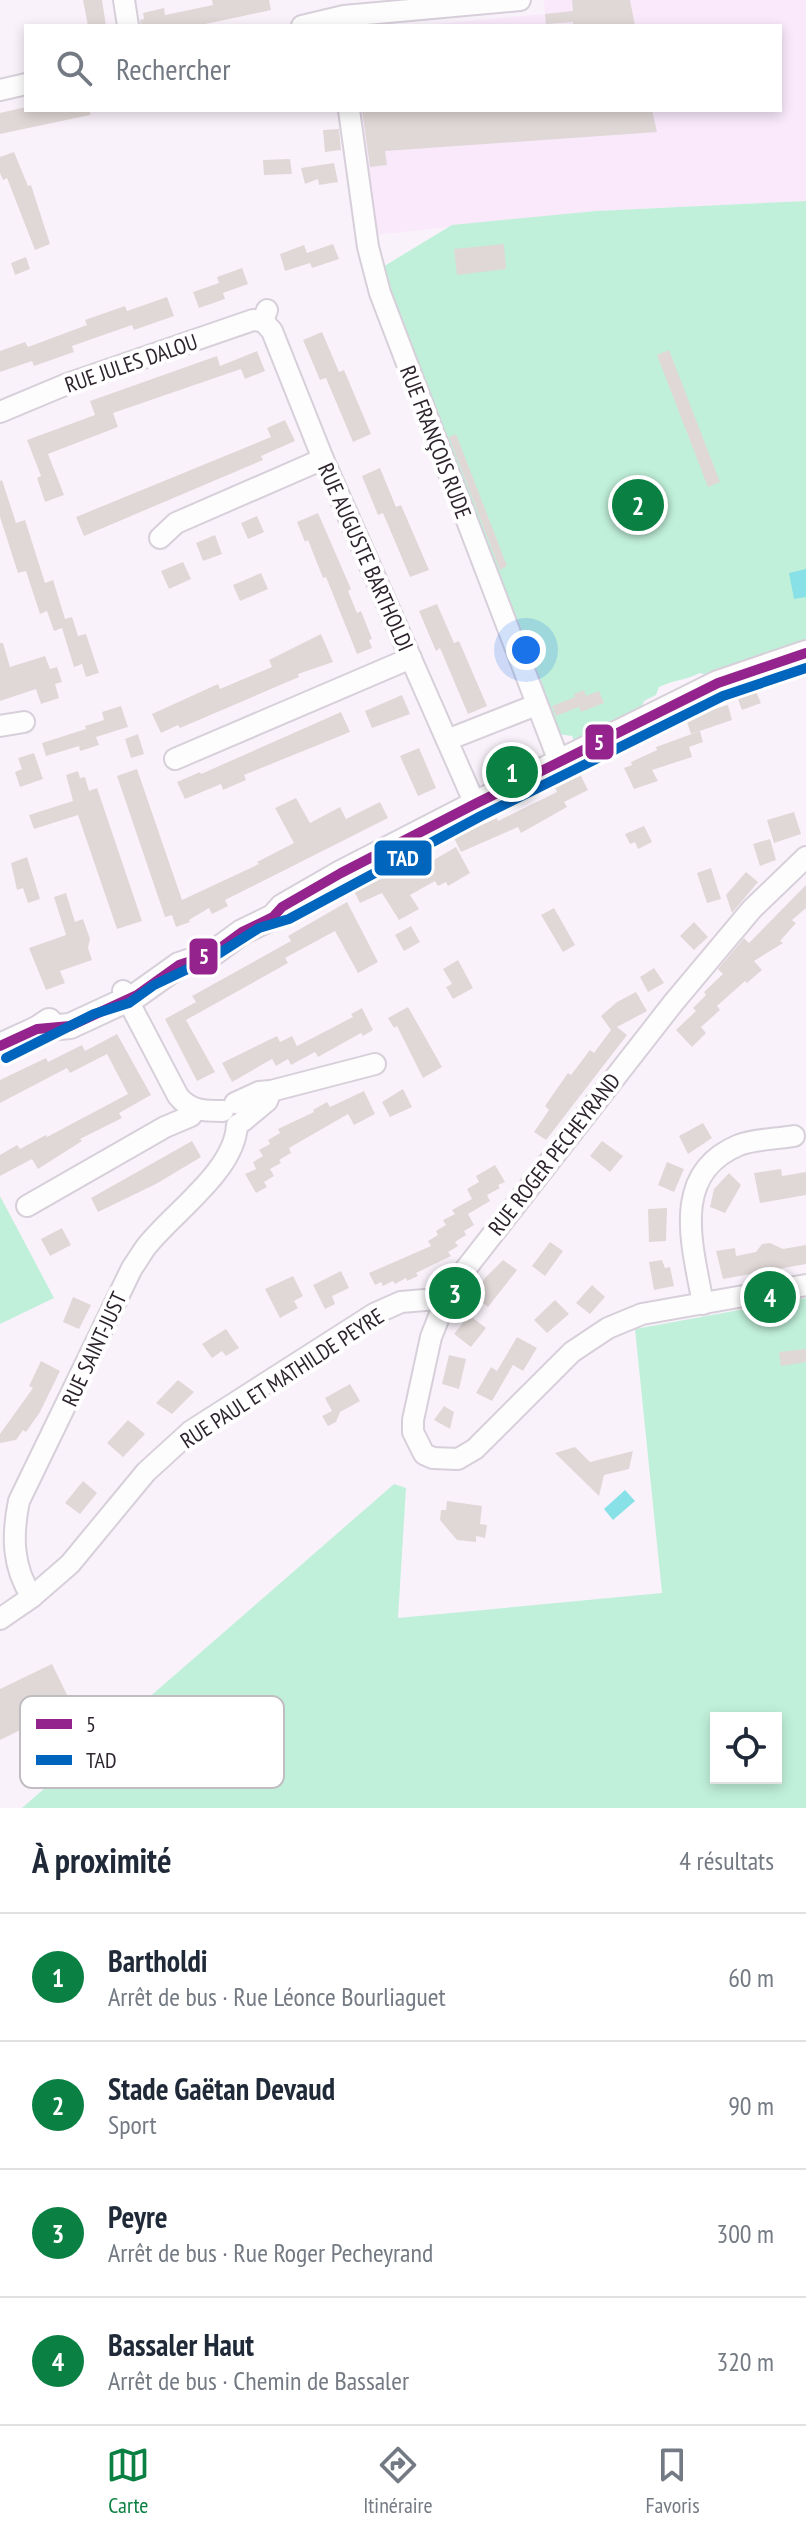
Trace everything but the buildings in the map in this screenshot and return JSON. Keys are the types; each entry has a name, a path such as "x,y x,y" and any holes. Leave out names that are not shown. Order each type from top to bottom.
{"main road":[{"path":"0,1046 89,1001 125,995 146,973 209,944 252,916 282,907 475,804 718,683 806,653"}],"street":[{"path":"124,0 128,24"},
{"path":"308,24 336,15 520,0"},
{"path":"0,90 24,84"},
{"name":"RUE FRANÇOIS RUDE","path":"349,112 368,247 380,293 560,764"},
{"name":"RUE JULES DALOU","path":"0,412 81,379 265,315"},
{"name":"RUE AUGUSTE BARTHOLDI","path":"265,315 323,459 475,804"},
{"path":"160,538 176,523 323,459"},
{"path":"175,759 411,658"},
{"path":"447,740 536,705"},
{"path":"0,726 24,722"},
{"name":"RUE ROGER PECHEYRAND","path":"806,857 752,909 674,1002 448,1295 436,1321 413,1420 416,1442 424,1454 443,1460 458,1459 475,1449 572,1352 608,1328 642,1314 806,1285"},
{"path":"27,1206 165,1127 191,1116 125,995"},
{"path":"186,1102 234,1115 267,1101 271,1091 375,1064"},
{"name":"RUE SAINT-JUST","path":"32,1597 24,1585 15,1555 13,1529 19,1501 132,1268 146,1247 209,1181 235,1141 234,1115"},
{"path":"703,1304 690,1228 690,1204 697,1183 721,1156 741,1144 794,1136"},
{"name":"RUE PAUL ET MATHILDE PEYRE","path":"0,1619 32,1597 70,1564 146,1472 191,1431 374,1314 401,1302 448,1295"},
{"name":"RUE PAUL ET MATHILDE PEYRE","path":"395,1306 436,1321"}],"shaded area":[{"path":"544,0 806,0 806,201 596,211 375,235 360,112 782,112 782,24 435,24 545,14"}],"green space":[{"path":"806,201 806,639 711,677 700,673 659,687 656,695 644,701 641,710 575,743 572,736 557,734 389,298 381,268 452,225 596,211"},
{"path":"0,1196 54,1298 0,1324"},
{"path":"806,1298 806,1808 22,1808 45,1788 284,1788 284,1696 151,1696 394,1484 406,1488 398,1618 662,1593 635,1329"}],"water":[{"path":"806,569 806,597 794,599 789,573"},
{"path":"625,1490 635,1501 613,1520 604,1509"}],"transit line":[{"name":"5","path":"0,1046 37,1029 70,1026 137,995 179,965 212,954 242,932 273,917 282,907 341,873 475,804 718,683 806,653"},
{"name":"TAD","path":"6,1058 94,1014 129,1003 154,985 215,956 259,928 289,919 481,816 723,696 806,668"}],"place":[{"name":"Stade Gaëtan Devaud","path":"638,505"},
{"name":"Bartholdi","path":"512,772"},
{"name":"Peyre","path":"455,1293"},
{"name":"Bassaler Haut","path":"770,1297"}]}
